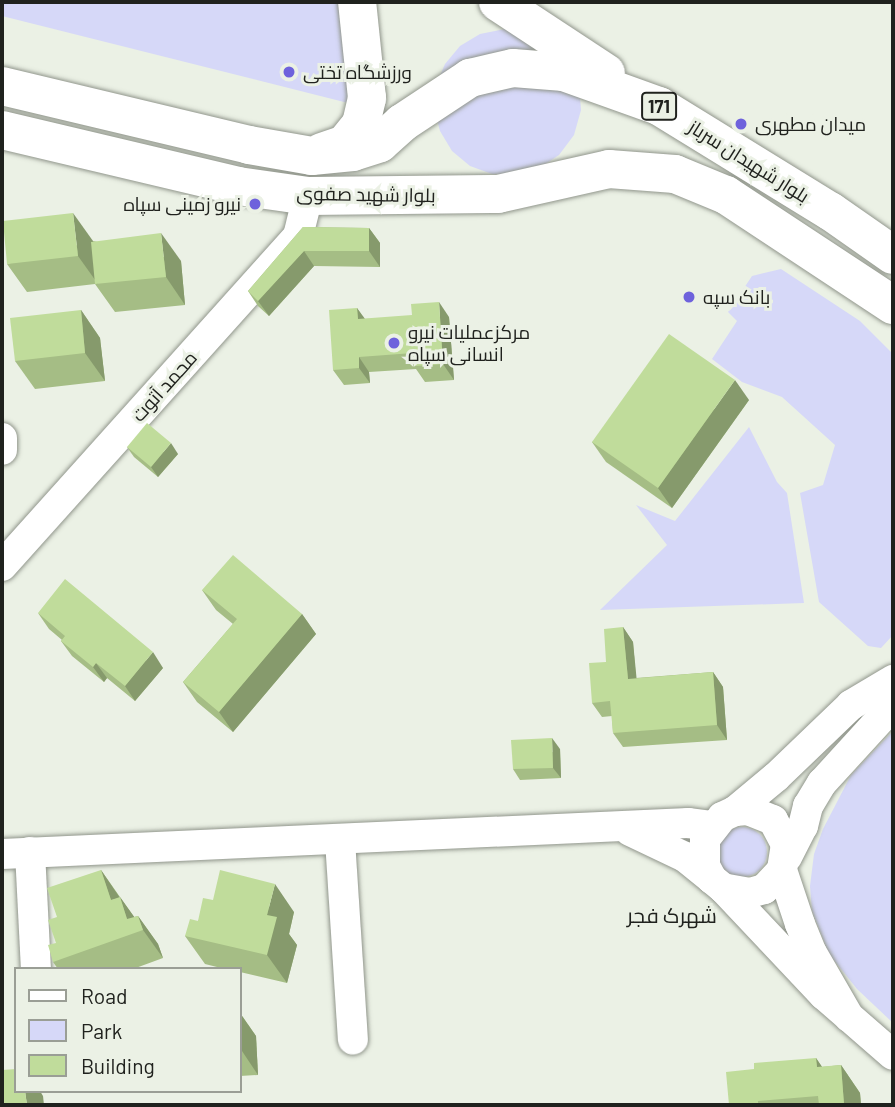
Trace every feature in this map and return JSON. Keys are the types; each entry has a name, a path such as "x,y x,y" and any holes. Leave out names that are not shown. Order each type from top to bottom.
{"main road":[{"path":"312,156 345,144 361,124 367,97 357,2"},
{"name":"171","path":"498,2 659,106"},
{"name":"بلوار شهیدان سرباز","path":"402,123 470,78 513,68 564,72 659,106 830,211 893,256"},
{"name":"بلوار شهید صفوی","path":"2,86 249,145 312,156 354,152 380,143 402,123"},
{"name":"بلوار شهید صفوی","path":"2,130 238,186 308,196 498,194 609,169 675,174 726,195 858,282"},
{"path":"858,282 893,305"}],"street":[{"name":"محمد آتوت","path":"2,566 298,236 308,196"},
{"path":"858,282 893,321"},
{"path":"2,438 2,450"},
{"path":"893,680 850,705 776,778 723,819 705,839 703,853 718,883 750,893 775,881 803,826 808,806 822,783 886,713 893,696"},
{"path":"36,967 16,853 623,828 761,813 773,820 781,831 784,864 812,953 849,1017"},
{"path":"623,828 653,839 685,857 718,883 824,995 893,1055"},
{"path":"340,840 353,1040"}],"green space":[{"name":"ورزشگاه تختی","path":"2,2 345,2 356,105 2,16"},
{"path":"505,29 530,32 579,85 581,110 574,135 559,155 538,169 516,175 492,174 470,166 452,151 440,131 434,108 436,85 445,64 460,46 480,34"},
{"path":"781,269 860,321 893,354 893,635 881,648 868,646 819,602 800,493 823,485 835,445 782,397 742,382 712,359 737,321 728,312 752,276"},
{"path":"749,427 777,482 787,493 804,603 600,610 667,545 636,505 675,521"},
{"path":"893,731 893,1023 857,989 829,954 812,911 810,886 814,854 823,829 851,775"},
{"path":"742,827 760,834 767,852 760,870 742,877 724,870 717,852 724,834"}],"building":[{"path":"73,213 78,256 7,264 3,221"},
{"path":"303,227 369,228 369,251 304,251 258,301 248,291"},
{"path":"161,233 166,277 95,284 91,242"},
{"path":"439,302 443,364 414,366 413,353 359,357 359,368 333,370 329,310 357,308 358,319 412,315 411,304"},
{"path":"81,310 85,353 15,361 10,318"},
{"path":"669,334 735,380 658,488 592,442"},
{"path":"147,423 171,443 151,467 127,447"},
{"path":"233,555 302,614 219,712 183,682 237,619 202,590"},
{"path":"65,579 153,652 125,686 96,663 93,667 61,641 65,636 38,613"},
{"path":"623,627 628,679 713,672 717,725 613,733 610,701 592,703 589,663 606,662 604,629"},
{"path":"552,738 553,768 513,769 511,740"},
{"path":"101,870 111,900 120,897 127,919 138,916 143,930 53,962 48,945 56,943 48,920 57,917 47,888"},
{"path":"220,870 275,884 267,915 277,917 267,955 185,936 190,919 198,921 203,898 213,900"},
{"path":"816,1058 817,1067 841,1065 844,1104 819,1105 818,1096 758,1101 758,1105 729,1105 726,1072 754,1069 754,1063"},
{"path":"14,1069 14,1093 25,1093 27,1105 2,1105 2,1070"}],"place":[{"name":"ورزشگاه تختی","path":"289,72"},
{"name":"میدان مطهری","path":"741,124"},
{"name":"نیرو زمینی سپاه","path":"255,204"},
{"name":"بانک سپه","path":"689,297"},
{"name":"مرکزعملیات نیرو انسانی سپاه","path":"394,343"}],"district":[{"name":"شهرک فجر","path":"672,915"}]}
